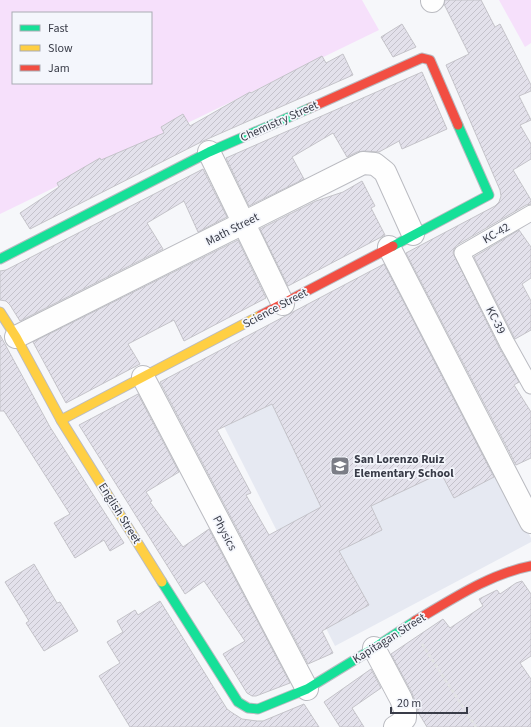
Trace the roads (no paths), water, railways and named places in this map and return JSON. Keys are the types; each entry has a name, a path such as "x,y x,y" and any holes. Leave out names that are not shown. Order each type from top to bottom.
{"street":[{"name":"Chemistry Street","path":"0,259 209,152 422,58 430,60 489,195"},
{"path":"209,152 283,304"},
{"name":"Math Street","path":"16,337 363,163 375,164 385,172 413,234"},
{"name":"Science Street","path":"61,420 489,195"},
{"path":"389,247 531,522"},
{"name":"English Street","path":"0,312 16,337 61,420 238,702 248,708"},
{"name":"Physics","path":"143,377 307,689"},
{"name":"Kapitagan Street","path":"248,708 258,709 307,689 374,648 409,624 484,582 520,568 531,566"},
{"path":"374,648 401,699 405,710 405,718 395,727"}],"lane":[{"name":"KC-42","path":"462,253 531,213"},
{"name":"KC-39","path":"462,253 507,343 531,386"}],"place":[{"name":"San Lorenzo Ruiz Elementary School","path":"340,466"}]}
